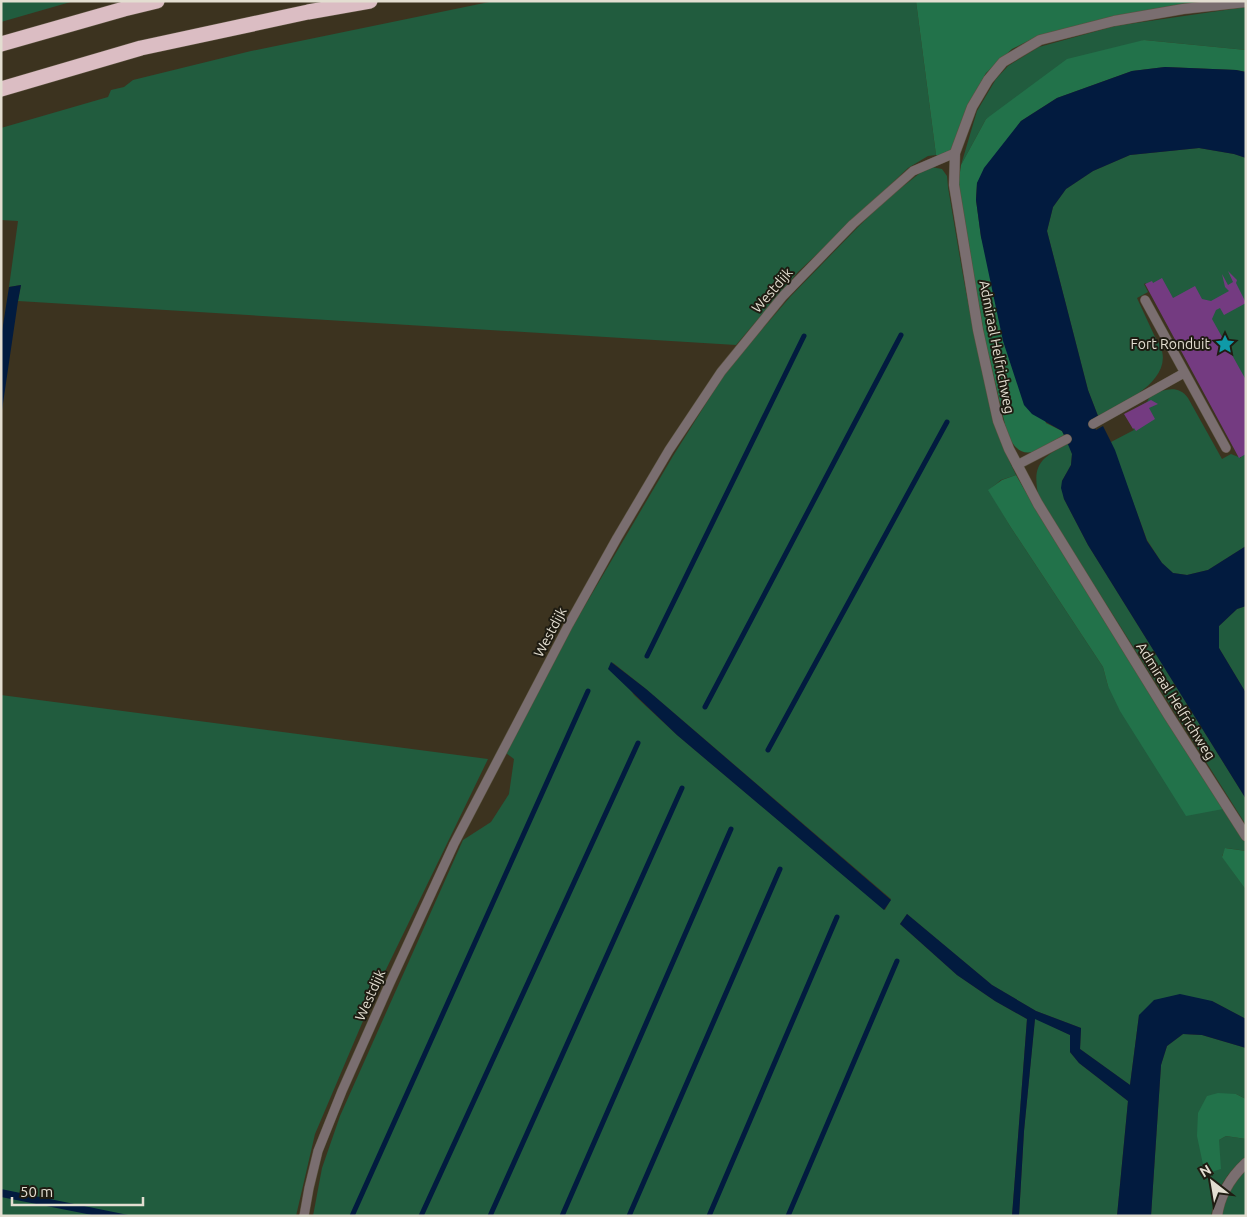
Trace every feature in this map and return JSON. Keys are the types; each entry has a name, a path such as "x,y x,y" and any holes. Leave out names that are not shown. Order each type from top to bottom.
{"highway":[{"path":"1,44 157,1"},
{"path":"1,89 141,48 308,12 370,1"}],"street":[{"name":"Admiraal Helfrichweg","path":"1246,2 1114,21 1040,40 1003,62 988,80 972,108 955,153 954,185 978,330 998,420 1017,465 1038,504 1169,716 1246,836"},
{"path":"1217,1216 1219,1203 1234,1174 1246,1163"}],"lane":[{"name":"Westdijk","path":"304,1216 316,1160 325,1134 389,985 454,844 569,624 669,450 721,372 783,296 802,276 853,224 913,171 955,153"},
{"path":"1145,300 1226,448"},
{"path":"1093,424 1184,374"},
{"path":"1017,465 1067,439"}],"green space":[{"path":"1,1 74,1 1,22"},
{"path":"494,1 916,1 936,155 928,156 908,168 798,272 736,345 18,301 21,285 9,287 18,221 1,220 1,128 108,97 111,90 124,87 133,80 251,51"},
{"path":"916,1 1210,1 1038,36 1012,49 986,73 967,107 954,148 939,157 936,155"},
{"path":"1246,7 1246,50 1144,40 986,119 961,165 977,111 996,79 1008,66 1039,47 1115,26"},
{"path":"1144,40 1246,50 1246,72 1165,67 1132,71 1057,98 1021,121 977,183 976,200 981,237 1046,423 1062,431 1064,435 1039,449 1025,452 1019,450 1013,444 1007,433 985,339 958,186 961,165 986,119 1067,59"},
{"path":"1199,148 1246,158 1246,546 1208,570 1187,575 1173,573 1162,563 1147,540 1111,442 1134,430 1126,414 1147,402 1151,394 1171,389 1180,391 1188,398 1222,459 1231,454 1241,458 1146,283 1144,284 1148,292 1137,298 1161,347 1162,363 1151,383 1130,399 1098,416 1088,390 1047,231 1053,207 1066,189 1093,171 1130,155"},
{"path":"931,167 942,169 947,176 967,297 987,392 999,434 1016,475 1001,480 989,490 1010,526 1103,667 1108,686 1223,809 1246,843 1246,851 1226,848 1222,856 1246,890 1246,1019 1212,1001 1139,1015 1130,1085 1080,1049 1081,1028 1036,1011 992,985 907,914 900,924 957,975 995,1001 1027,1019 1012,1216 313,1216 322,1168 340,1116 463,840 491,822 509,794 514,759 506,753 570,631 673,456 727,370 790,297 858,227 887,199 920,173","holes":["612,662 891,899 885,910 677,735 634,695"]},
{"path":"1069,443 1072,454 1071,465 1062,481 1064,499 1088,545 1246,799 1246,825 1039,498 1036,477 1040,463 1051,453"},
{"path":"1016,475 1223,809 1186,816 1120,711 1108,686 1103,667 988,490 1002,480"},
{"path":"1246,606 1246,693 1219,648 1219,626 1237,609"},
{"path":"1,695 488,759 377,988 315,1134 296,1216 1,1216"},
{"path":"1225,848 1246,851 1246,890 1222,857"},
{"path":"1035,1018 1070,1035 1070,1052 1079,1063 1128,1101 1117,1216 1019,1216 1024,1131"},
{"path":"1183,1034 1202,1035 1246,1048 1246,1099 1236,1094 1219,1140 1226,1136 1246,1139 1246,1157 1233,1169 1223,1183 1215,1199 1211,1216 1151,1216 1161,1065 1167,1046"},
{"path":"1218,1093 1236,1094 1246,1099 1246,1139 1226,1136 1219,1140 1221,1169 1205,1174 1197,1136 1198,1113 1207,1096"},
{"path":"1246,1169 1246,1216 1221,1216 1227,1194"}],"water":[{"path":"1165,67 1246,72 1246,158 1199,148 1130,155 1093,171 1066,189 1053,207 1047,231 1088,390 1098,416 1091,420 1096,430 1103,426 1115,450 1147,541 1162,563 1173,573 1187,575 1208,570 1246,546 1246,606 1237,609 1219,626 1219,648 1246,693 1246,799 1088,545 1064,499 1061,488 1062,481 1071,465 1072,454 1062,431 1032,414 1024,405 1003,341 981,237 976,200 977,183 984,168 1021,121 1057,98 1132,71"},
{"path":"21,285 1,417 1,338 9,287"},
{"path":"611,662 646,689 891,900 884,910 677,735 608,669"},
{"path":"907,914 992,985 1036,1011 1081,1028 1080,1049 1130,1085 1139,1015 1154,1000 1180,994 1212,1001 1246,1019 1246,1048 1202,1035 1183,1034 1167,1046 1161,1065 1151,1216 1117,1216 1128,1101 1079,1063 1070,1052 1070,1035 1035,1019 1024,1131 1019,1216 1012,1216 1027,1019 995,1001 957,975 900,924"},
{"path":"1,1189 133,1216 97,1216 1,1197"}],"building":[{"path":"1228,271 1237,280 1236,283 1246,303 1224,315 1220,308 1216,310 1212,319 1246,380 1246,454 1239,458 1145,284 1152,281 1153,283 1162,278 1173,298 1195,286 1202,299 1211,301 1229,291 1225,287 1222,274 1228,285 1233,282"},
{"path":"1151,400 1158,404 1149,408 1155,419 1136,431 1124,414"}],"waterway":[{"path":"705,707 901,335"},
{"path":"647,656 804,336"},
{"path":"768,750 947,422"},
{"path":"352,1216 588,691"},
{"path":"421,1216 638,743"},
{"path":"490,1216 682,788"},
{"path":"562,1216 731,829"},
{"path":"629,1216 780,869"},
{"path":"709,1216 837,917"},
{"path":"788,1216 897,961"}],"place":[{"name":"Fort Ronduit","path":"1225,344"}]}
